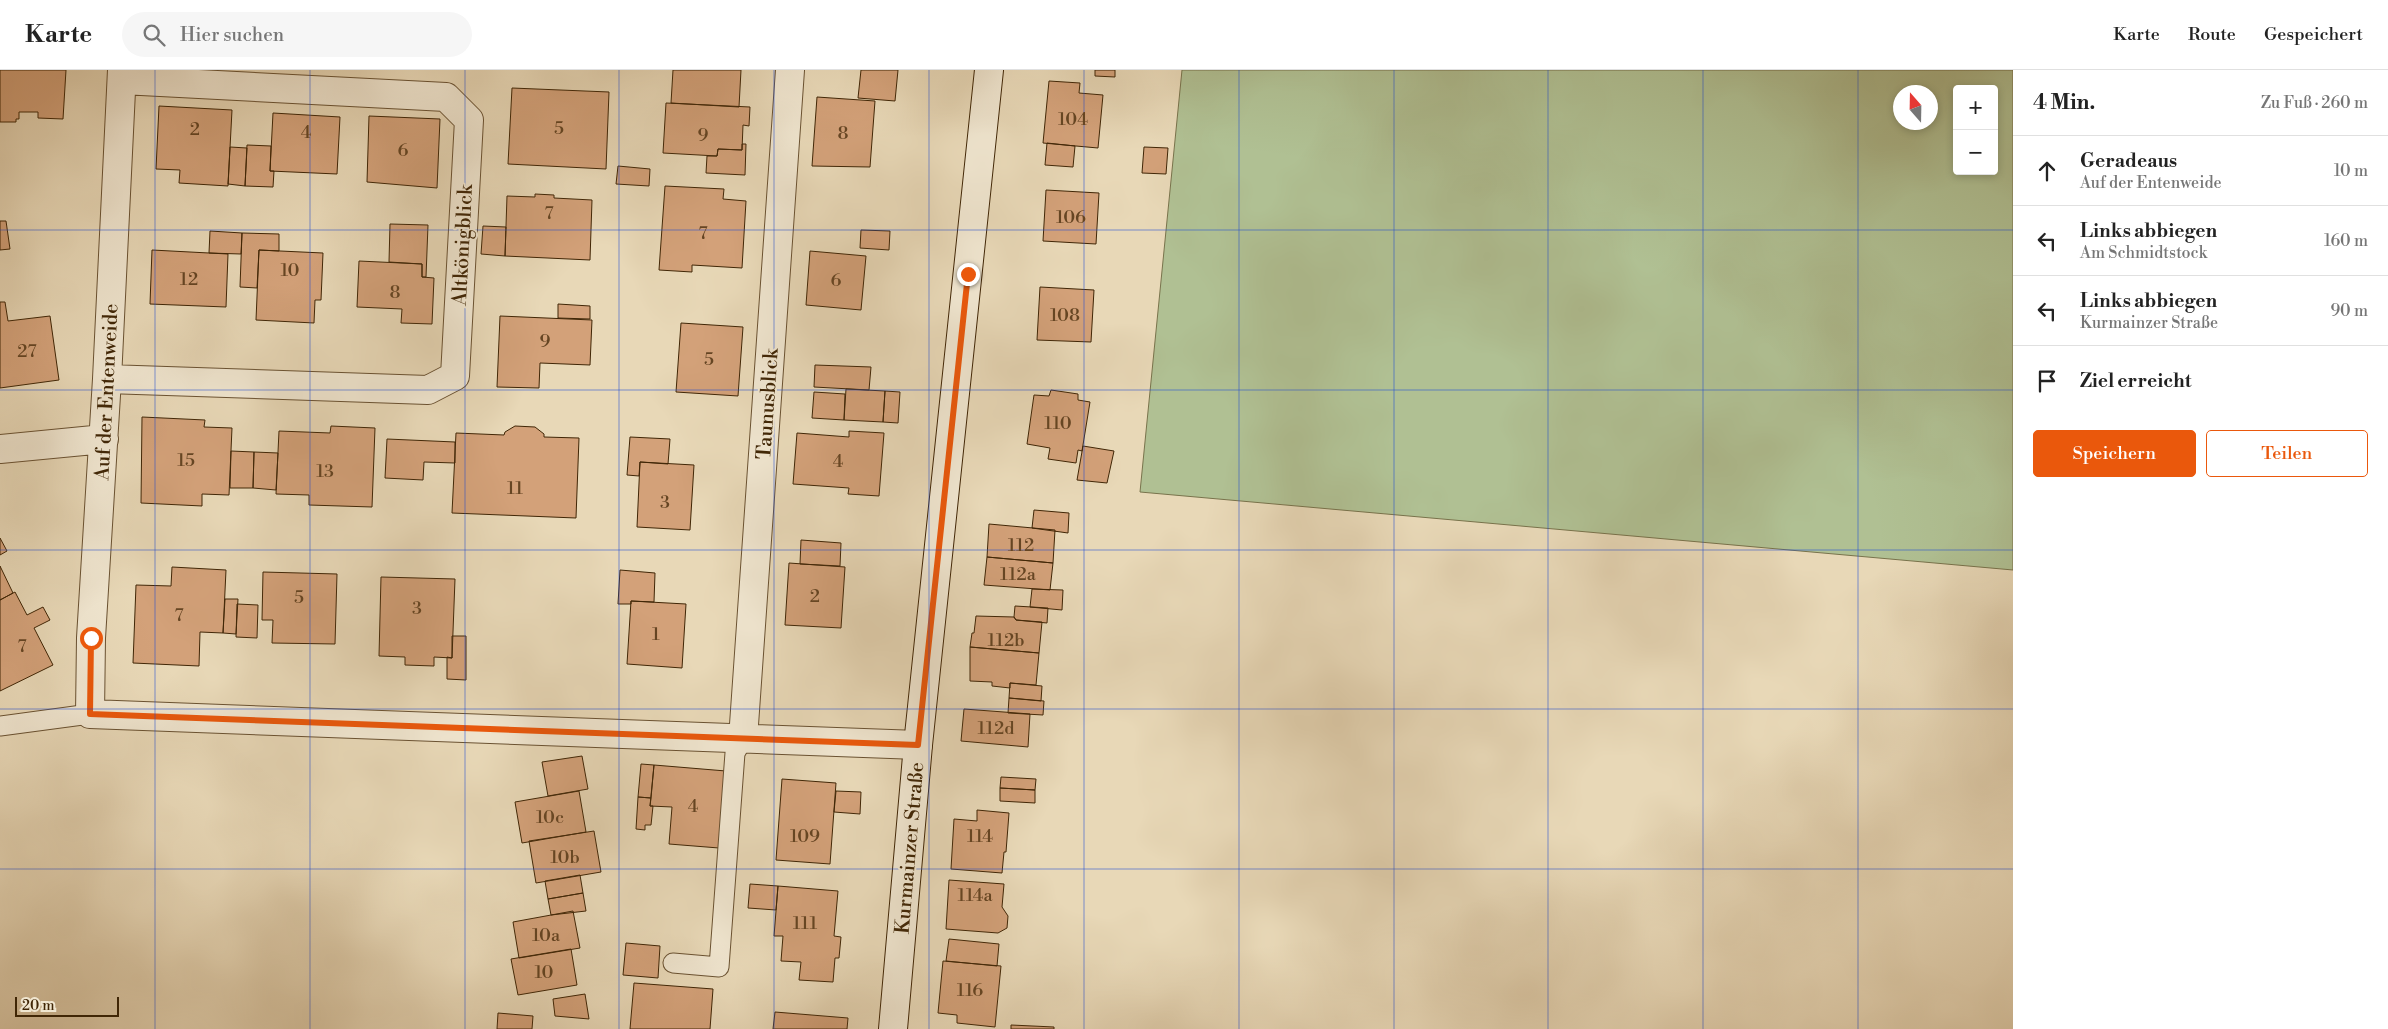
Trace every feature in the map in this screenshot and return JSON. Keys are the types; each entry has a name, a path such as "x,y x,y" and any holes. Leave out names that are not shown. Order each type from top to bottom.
{"street":[{"name":"Taunusblick","path":"743,739 790,70"},
{"name":"Kurmainzer Straße","path":"893,1029 918,745 989,70"},
{"name":"Altkönigblick","path":"107,379 428,390 455,376 469,120 446,97 122,75"},
{"name":"Auf der Entenweide","path":"90,714 91,638 104,439 122,75"},
{"path":"0,450 104,439"},
{"path":"90,714 918,745"}],"lane":[{"path":"0,726 90,714"},
{"path":"673,963 719,967 736,753 743,739"}],"green space":[{"path":"1182,70 2013,70 2013,570 1140,492"}],"building":[{"path":"0,70 66,70 63,119 38,118 38,112 19,112 19,119 16,119 16,122 0,122"},
{"path":"673,70 741,70 739,107 671,103"},
{"path":"861,70 898,70 895,101 858,98"},
{"path":"1095,70 1115,70 1115,77 1095,76"},
{"path":"1049,81 1080,83 1079,93 1103,95 1098,148 1043,143"},
{"path":"512,88 609,92 606,169 508,164"},
{"path":"817,97 875,101 870,167 812,166"},
{"path":"666,103 750,107 749,126 743,125 742,150 718,149 717,156 663,153"},
{"path":"159,106 232,110 228,186 179,183 180,170 156,169"},
{"path":"273,113 340,117 337,174 270,171"},
{"path":"369,116 440,119 437,188 367,182"},
{"path":"1047,143 1075,146 1073,167 1045,165"},
{"path":"742,144 746,144 745,175 706,173 707,156 717,156 718,149 742,150"},
{"path":"247,145 271,146 270,171 274,171 273,187 245,186"},
{"path":"230,147 247,148 245,186 228,184"},
{"path":"1144,147 1168,148 1166,174 1142,173"},
{"path":"618,166 650,169 649,186 616,184"},
{"path":"665,186 724,189 723,199 746,201 742,268 692,265 692,272 659,270"},
{"path":"1046,190 1099,193 1096,244 1043,241"},
{"path":"535,194 554,195 554,198 592,200 590,260 505,256 507,196 535,197"},
{"path":"0,221 6,221 10,249 0,250"},
{"path":"390,224 428,225 426,277 422,277 422,264 389,262"},
{"path":"483,226 506,227 505,256 481,254"},
{"path":"861,230 890,231 889,250 860,248"},
{"path":"210,231 242,233 241,254 209,253"},
{"path":"242,233 279,234 279,251 259,250 257,288 240,287"},
{"path":"152,250 228,254 226,307 150,304"},
{"path":"259,250 323,253 321,300 315,300 314,323 256,320"},
{"path":"810,251 866,256 861,310 806,305"},
{"path":"359,261 422,264 422,277 434,278 432,324 401,323 402,309 357,307"},
{"path":"1040,287 1094,290 1091,342 1037,340"},
{"path":"0,302 5,302 8,321 50,316 59,380 0,388"},
{"path":"558,304 590,306 590,319 558,318"},
{"path":"500,316 592,320 590,365 540,363 539,388 497,387"},
{"path":"681,323 743,327 738,396 676,392"},
{"path":"815,365 871,367 869,390 814,387"},
{"path":"846,389 885,391 883,422 844,420"},
{"path":"1051,390 1078,394 1078,400 1090,402 1082,451 1078,450 1076,463 1048,459 1050,448 1027,444 1034,395 1049,396"},
{"path":"885,391 900,392 898,423 883,422"},
{"path":"814,392 845,394 844,420 812,418"},
{"path":"142,417 205,420 204,427 232,428 229,495 202,494 202,506 141,503"},
{"path":"331,426 375,428 372,507 309,505 309,495 276,494 279,431 330,433"},
{"path":"515,426 535,427 544,434 544,437 579,438 576,518 452,513 456,433 504,435 505,432"},
{"path":"849,431 884,433 879,496 848,494 849,488 793,484 797,433 849,437"},
{"path":"630,437 670,439 668,464 640,462 639,476 627,475"},
{"path":"387,439 455,442 455,463 424,462 423,480 385,478"},
{"path":"1083,446 1114,451 1107,483 1077,480"},
{"path":"231,451 254,452 253,488 230,488"},
{"path":"254,452 278,453 276,490 253,488"},
{"path":"640,462 694,465 690,530 637,527"},
{"path":"1034,510 1069,513 1068,533 1032,528"},
{"path":"989,524 1055,530 1053,563 987,557"},
{"path":"0,538 7,551 0,555"},
{"path":"801,540 841,543 840,566 800,564"},
{"path":"987,557 1053,563 1050,590 984,585"},
{"path":"789,563 845,567 841,628 785,625"},
{"path":"0,566 13,593 0,600"},
{"path":"172,567 226,570 223,633 200,632 199,666 133,663 136,585 171,586"},
{"path":"620,570 655,573 654,602 631,601 631,604 618,604"},
{"path":"263,572 337,574 335,644 272,643 273,620 262,620"},
{"path":"381,577 455,579 452,658 434,657 434,666 405,665 405,657 379,656"},
{"path":"1032,589 1063,590 1062,610 1030,607"},
{"path":"15,592 27,615 43,607 50,620 34,628 53,665 0,691 0,600"},
{"path":"225,599 238,599 236,634 223,633"},
{"path":"631,601 686,604 682,668 627,664"},
{"path":"237,604 258,605 257,638 236,637"},
{"path":"1015,606 1048,608 1047,623 1016,620 1014,617"},
{"path":"976,616 1014,617 1016,620 1042,622 1039,653 970,647"},
{"path":"452,636 466,636 466,680 447,679 447,657 452,658"},
{"path":"970,647 1039,653 1036,685 1010,683 1010,688 992,686 992,682 970,681"},
{"path":"1010,683 1042,686 1041,701 1009,698"},
{"path":"1009,698 1044,701 1043,715 1008,713"},
{"path":"964,709 1030,714 1028,747 961,741"},
{"path":"582,756 588,789 548,796 542,762"},
{"path":"641,764 654,765 651,798 638,797"},
{"path":"654,765 726,771 719,848 669,844 672,807 650,806"},
{"path":"1001,777 1036,779 1035,790 1000,788"},
{"path":"782,779 836,783 830,864 776,860"},
{"path":"1000,788 1035,790 1035,803 1000,801"},
{"path":"579,791 586,832 522,843 515,802"},
{"path":"836,791 861,792 860,814 834,812"},
{"path":"638,797 651,798 650,806 653,806 651,825 645,825 645,830 636,829"},
{"path":"977,810 1009,813 1006,852 1004,852 1002,873 951,869 954,819 977,821"},
{"path":"594,831 601,872 536,883 529,841"},
{"path":"580,875 583,893 548,899 545,881"},
{"path":"949,880 1004,884 1002,907 1008,916 1007,928 998,933 946,929"},
{"path":"750,884 778,886 776,910 748,908"},
{"path":"778,886 838,891 834,936 841,937 839,958 835,958 833,982 799,980 801,962 781,961 783,936 774,936"},
{"path":"583,893 586,911 551,915 548,899"},
{"path":"573,911 580,948 519,958 513,922"},
{"path":"949,939 999,944 997,966 946,961"},
{"path":"626,943 660,946 658,978 623,975"},
{"path":"571,949 577,985 518,995 511,959"},
{"path":"943,961 1001,966 995,1027 957,1023 957,1015 938,1013"},
{"path":"634,983 713,989 710,1029 630,1029"},
{"path":"585,994 589,1019 555,1016 553,999"},
{"path":"775,1012 848,1018 847,1029 773,1029"},
{"path":"498,1013 533,1016 532,1029 497,1029"},
{"path":"1011,1025 1054,1027 1054,1029 1011,1029"}],"route":[{"path":"91,638 90,714 918,745 968,274"}]}
